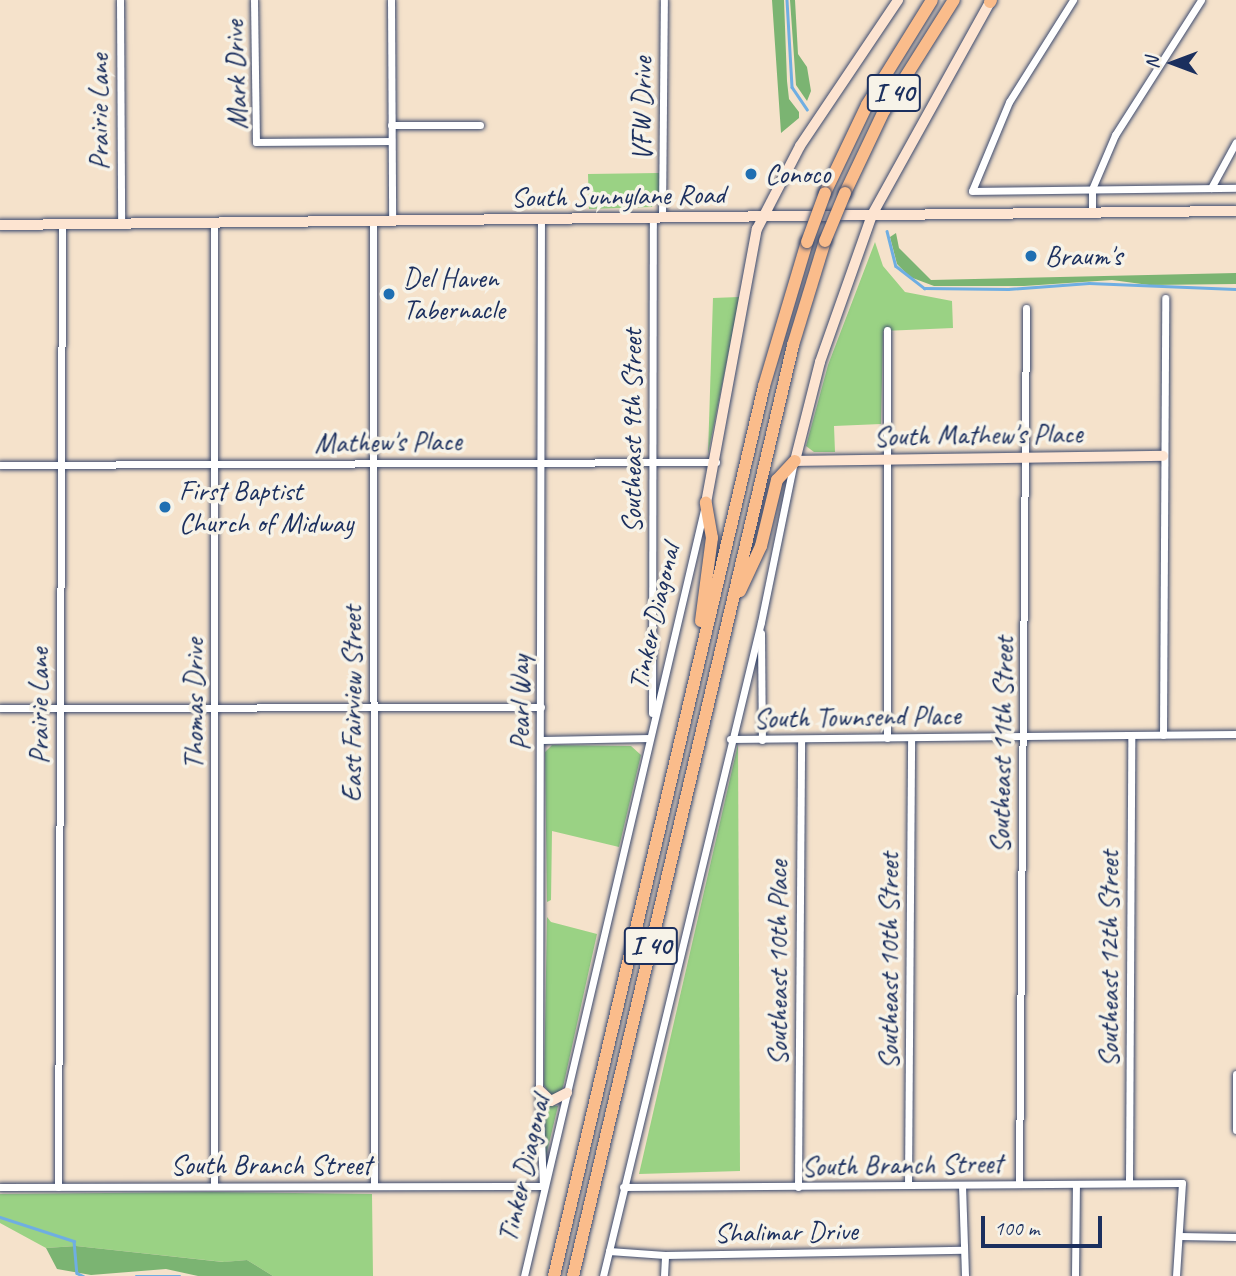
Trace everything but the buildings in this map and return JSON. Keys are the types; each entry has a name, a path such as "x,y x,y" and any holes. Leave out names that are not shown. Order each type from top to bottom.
{"highway":[{"name":"Tinker Diagonal","path":"554,1276 767,373 807,242 825,193 867,105 932,0"},
{"name":"I 40","path":"573,1276 793,345 825,242 845,193 884,111 954,0"},
{"path":"728,617 761,546 777,480 795,461"},
{"path":"695,681 712,538 706,503"}],"street":[{"name":"Prairie Lane","path":"120,0 121,225"},
{"name":"Mark Drive","path":"254,0 256,142 391,141"},
{"path":"391,0 391,221"},
{"name":"VFW Drive","path":"658,218 664,0"},
{"name":"Tinker Diagonal","path":"524,1276 543,1186 716,462 763,217 800,146 898,0"},
{"path":"1073,0 1009,102 972,191 1236,188"},
{"path":"1092,213 1092,189 1132,105 1201,0"},
{"path":"603,1276 730,739 761,622 795,461 820,362 872,215 991,1"},
{"path":"391,125 480,125"},
{"path":"1211,188 1215,173 1236,142"},
{"name":"South Sunnylane Road","path":"0,225 1236,211"},
{"name":"Southeast 9th Street","path":"652,727 653,459 658,218"},
{"name":"Pearl Way","path":"541,220 542,740 539,1090 543,1186"},
{"name":"East Fairview Street","path":"373,222 374,1186"},
{"name":"Thomas Drive","path":"214,224 217,464 214,1185"},
{"name":"Prairie Lane","path":"58,1188 62,225"},
{"path":"1163,736 1165,298"},
{"name":"Southeast 11th Street","path":"1019,1184 1026,308"},
{"path":"887,330 887,738"},
{"name":"South Mathew's Place","path":"795,461 1163,456"},
{"name":"Mathew's Place","path":"61,464 653,459 716,462"},
{"path":"0,465 61,464"},
{"path":"761,622 762,740"},
{"path":"0,708 541,707"},
{"name":"South Townsend Place","path":"730,739 1236,734"},
{"name":"Southeast 12th Street","path":"1129,1183 1131,736"},
{"path":"542,740 650,738"},
{"name":"Southeast 10th Street","path":"908,1185 911,738"},
{"name":"Southeast 10th Place","path":"797,1187 801,739"},
{"path":"1236,1074 1236,1130"},
{"path":"539,1090 551,1101 567,1093"},
{"name":"South Branch Street","path":"623,1187 1182,1182 1179,1237"},
{"path":"962,1185 965,1276"},
{"path":"1075,1276 1076,1185"},
{"name":"South Branch Street","path":"0,1187 543,1186"},
{"path":"1176,1276 1179,1237 1236,1237"},
{"name":"Shalimar Drive","path":"609,1251 664,1255 964,1250"},
{"path":"664,1255 664,1276"}],"green space":[{"path":"772,0 784,0 789,99 799,112 799,118 781,133"},
{"path":"790,0 795,0 798,54 807,67 811,91 807,101 796,85"},
{"path":"659,173 659,195 652,207 589,209 588,174"},
{"path":"896,233 899,248 931,280 1236,273 1236,284 1149,285 1112,280 1024,286 934,286 910,277 897,264 890,237"},
{"path":"875,242 883,266 905,292 952,301 953,328 883,331 881,424 834,426 835,452 814,452 806,446 828,365"},
{"path":"739,297 739,301 708,454 713,298"},
{"path":"738,744 740,1171 639,1174"},
{"path":"552,745 631,746 641,755 619,847 552,831 551,900 547,902 545,752"},
{"path":"547,917 551,922 597,934 563,1087 561,1093 551,1096 544,1085"},
{"path":"545,1104 558,1106 545,1160"},
{"path":"0,1194 372,1194 373,1276 273,1276 247,1260 224,1262 76,1246 46,1248 0,1223"},
{"path":"76,1246 223,1262 247,1260 273,1276 198,1276 166,1269 91,1275 57,1269 46,1248"}],"waterway":[{"path":"787,0 792,87 807,109"},
{"path":"887,231 896,266 924,288 1008,289 1089,283 1236,289"},
{"path":"0,1217 74,1241 77,1273 83,1276"},
{"path":"136,1276 180,1276"}],"place":[{"name":"Conoco","path":"751,174"},
{"name":"Braum's","path":"1031,256"},
{"name":"Del Haven Tabernacle","path":"389,294"},
{"name":"First Baptist Church of Midway","path":"165,507"}]}
